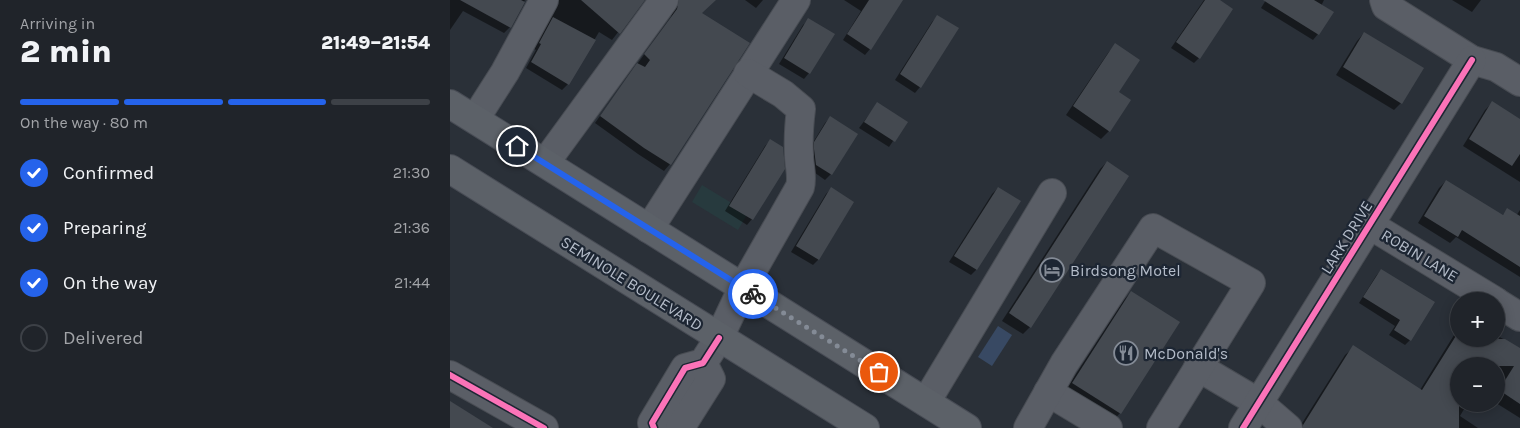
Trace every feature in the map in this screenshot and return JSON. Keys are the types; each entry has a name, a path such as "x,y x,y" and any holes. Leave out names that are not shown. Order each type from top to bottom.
{"main road":[{"path":"450,104 968,428"},
{"name":"SEMINOLE BOULEVARD","path":"450,169 865,428"}],"street":[{"path":"475,120 505,72 544,0"},
{"path":"545,163 664,0"},
{"path":"649,229 796,0"},
{"path":"1384,0 1386,6 1472,60 1496,67 1520,82"},
{"name":"LARK DRIVE","path":"1243,428 1472,60"},
{"path":"703,363 711,379 682,426 657,419 685,368 703,363 719,338 743,287 800,187 802,178 799,166 798,134 801,109 783,94 748,73"},
{"path":"926,402 1052,193"},
{"name":"ROBIN LANE","path":"1370,225 1479,292"},
{"path":"1028,428 1064,364 1153,228 1251,283 1161,428"},
{"name":"ROBIN LANE","path":"1505,308 1520,317"},
{"path":"1198,367 1259,403 1288,428"},
{"path":"450,375 544,428"},
{"path":"1048,392 1108,428"}],"green space":[{"path":"702,185 748,213 738,230 692,202"}],"water":[{"path":"998,326 1012,335 992,366 978,357"}],"building":[{"path":"460,0 521,0 525,2 511,28"},
{"path":"581,0 645,0 620,34"},
{"path":"679,0 716,0 702,13 750,43 671,165 600,116 637,63 645,67 650,60 644,54 677,9"},
{"path":"869,0 903,0 871,50 847,34"},
{"path":"1205,0 1220,0 1233,9 1200,59 1176,42"},
{"path":"1263,0 1314,0 1334,12 1319,35"},
{"path":"937,15 959,28 921,88 900,74"},
{"path":"553,17 596,40 569,85 531,62"},
{"path":"808,18 835,34 810,74 784,58"},
{"path":"1364,32 1424,68 1402,104 1343,67"},
{"path":"1115,43 1140,60 1119,92 1131,100 1110,132 1073,106"},
{"path":"1492,101 1520,119 1520,154 1512,166 1469,139"},
{"path":"877,102 908,122 895,142 864,122"},
{"path":"830,116 858,134 832,175 816,165 814,149 814,142"},
{"path":"770,139 783,147 785,169 753,220 729,206"},
{"name":"Birdsong Motel","path":"1107,161 1129,176 1031,328 1009,313"},
{"path":"1446,180 1503,215 1507,208 1520,216 1520,267 1462,230 1458,237 1424,216"},
{"path":"831,187 854,202 819,260 796,246"},
{"path":"998,187 1021,201 977,270 954,256"},
{"path":"1381,269 1435,302 1411,341 1394,330 1400,320 1363,297"},
{"name":"McDonald's","path":"1131,291 1180,322 1121,414 1072,383"},
{"path":"1505,339 1520,348 1520,404 1505,394 1505,380 1514,366 1505,366 1505,357 1450,357 1450,412 1459,412 1459,428 1303,428 1303,425 1353,345 1422,390 1450,345 1450,347 1505,347"},
{"path":"450,401 466,411 493,428 450,428"}],"cycle path":[{"path":"1243,428 1472,60"},
{"path":"654,428 652,423 685,368 703,363 719,338"},
{"path":"450,375 544,428"}],"way so far":[{"path":"753,294 879,372"}],"place":[{"name":"Birdsong Motel","path":"1052,270"},
{"name":"McDonald's","path":"1126,353"}],"route":[{"path":"517,146 753,294"}]}
